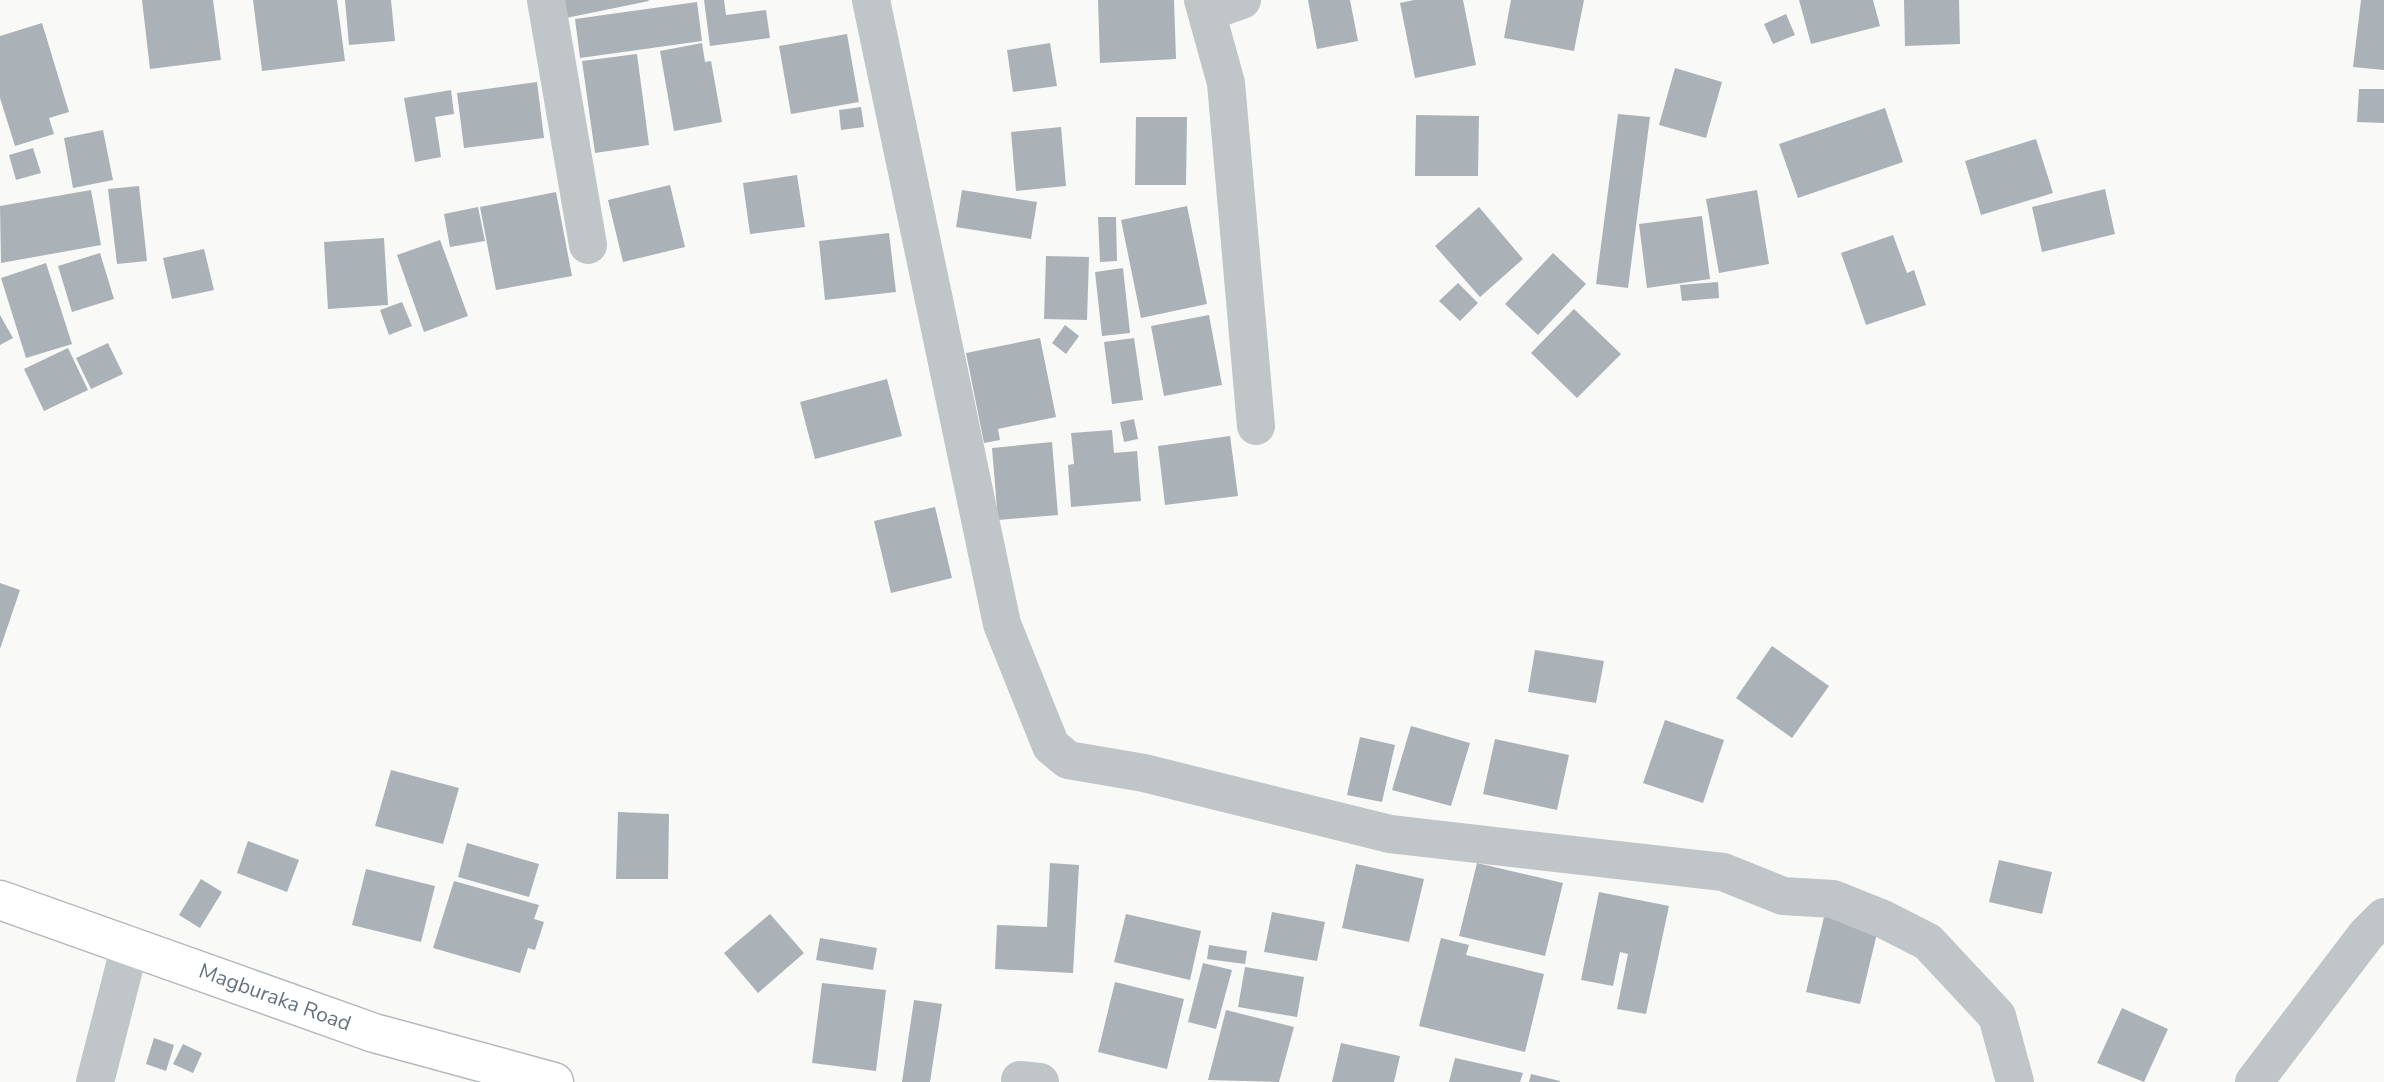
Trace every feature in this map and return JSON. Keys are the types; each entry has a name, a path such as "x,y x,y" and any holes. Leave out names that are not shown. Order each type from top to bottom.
{"main road":[{"name":"Magburaka Road","path":"0,900 374,1033 554,1082"}],"street":[{"path":"546,0 588,245"},
{"path":"871,0 1002,624 1051,746 1068,760 1144,774 1390,834 1723,872 1783,896 1833,899 1883,919 1928,942 1997,1016 2015,1082"},
{"path":"1217,4 1256,426"},
{"path":"2254,1082 2366,934 2384,917"},
{"path":"94,1082 130,945"}],"building":[{"path":"142,0 213,0 221,60 150,69"},
{"path":"253,0 337,0 345,61 262,71"},
{"path":"345,0 391,0 395,41 349,45"},
{"path":"557,0 648,0 649,1 561,19"},
{"path":"704,0 724,0 726,15 766,10 770,38 710,46"},
{"path":"1098,0 1174,0 1176,59 1100,63"},
{"path":"1308,0 1350,0 1358,41 1317,49"},
{"path":"1414,0 1463,0 1476,65 1415,78 1400,3"},
{"path":"1511,0 1584,0 1574,51 1504,38"},
{"path":"1799,0 1873,0 1880,26 1811,44"},
{"path":"1904,0 1959,0 1960,44 1905,46"},
{"path":"2361,0 2384,0 2384,70 2353,67"},
{"path":"697,2 702,41 580,58 575,19"},
{"path":"1786,14 1795,35 1773,44 1764,24"},
{"path":"42,23 69,112 49,118 54,134 15,146 0,98 0,36"},
{"path":"847,34 859,102 791,114 779,46"},
{"path":"702,43 705,62 711,61 722,122 674,131 660,51"},
{"path":"1050,43 1057,86 1013,92 1007,50"},
{"path":"637,54 649,145 595,153 582,61"},
{"path":"1675,68 1722,82 1706,138 1659,125"},
{"path":"537,82 544,138 464,148 457,93"},
{"path":"2359,89 2384,89 2384,123 2357,122"},
{"path":"451,90 454,114 435,117 441,157 415,162 404,98"},
{"path":"861,107 864,127 841,130 839,110"},
{"path":"1885,108 1903,162 1798,198 1779,144"},
{"path":"1618,114 1650,117 1628,288 1596,284"},
{"path":"1416,115 1479,116 1478,176 1415,176"},
{"path":"1136,117 1187,117 1186,185 1135,185"},
{"path":"1061,127 1066,186 1016,191 1011,132"},
{"path":"103,130 113,180 73,188 64,138"},
{"path":"2036,139 2053,193 1981,215 1965,161"},
{"path":"33,148 41,173 16,180 9,155"},
{"path":"797,175 805,227 750,234 743,183"},
{"path":"670,185 685,247 623,262 608,200"},
{"path":"139,186 147,261 117,264 108,189"},
{"path":"2105,189 2115,234 2042,252 2032,207"},
{"path":"91,190 101,245 1,263 0,206"},
{"path":"962,190 1037,202 1031,239 956,227"},
{"path":"1757,190 1769,264 1719,273 1706,199"},
{"path":"556,192 572,276 496,290 480,207"},
{"path":"1187,206 1207,304 1141,318 1121,220"},
{"path":"478,207 485,241 450,247 444,214"},
{"path":"1479,207 1523,259 1480,297 1435,246"},
{"path":"1702,216 1710,279 1647,288 1639,224"},
{"path":"1098,217 1116,217 1117,261 1100,262"},
{"path":"889,233 896,292 825,300 819,241"},
{"path":"1893,235 1907,273 1914,270 1926,305 1866,325 1841,253"},
{"path":"384,238 388,305 328,309 324,242"},
{"path":"440,240 468,316 424,332 397,255"},
{"path":"204,249 214,290 172,299 163,258"},
{"path":"100,253 114,299 72,312 58,266"},
{"path":"1553,253 1586,284 1538,335 1505,304"},
{"path":"1046,256 1089,257 1087,320 1044,319"},
{"path":"46,263 72,344 26,358 1,278"},
{"path":"1123,268 1130,333 1102,336 1095,272"},
{"path":"1718,282 1719,298 1682,301 1680,285"},
{"path":"1458,283 1478,303 1460,321 1439,301"},
{"path":"402,302 412,326 389,335 380,310"},
{"path":"1574,309 1621,354 1577,398 1531,353"},
{"path":"0,315 13,338 0,345"},
{"path":"1209,315 1222,385 1164,396 1151,326"},
{"path":"1065,325 1079,336 1066,354 1052,343"},
{"path":"1040,338 1056,417 998,429 1000,440 984,443 966,353"},
{"path":"1134,338 1143,400 1112,404 1104,342"},
{"path":"108,343 123,374 91,389 76,358"},
{"path":"68,348 88,390 44,411 24,369"},
{"path":"887,379 902,436 815,459 800,402"},
{"path":"1134,419 1138,439 1124,442 1120,422"},
{"path":"1112,430 1114,453 1137,451 1141,501 1071,507 1068,465 1074,464 1071,433"},
{"path":"1230,436 1238,496 1165,505 1158,446"},
{"path":"1052,442 1058,515 998,520 992,448"},
{"path":"935,507 952,578 891,593 874,521"},
{"path":"0,583 20,590 0,649"},
{"path":"1772,646 1829,686 1792,738 1736,698"},
{"path":"1535,650 1604,661 1596,703 1528,692"},
{"path":"1665,720 1724,740 1703,803 1643,783"},
{"path":"1411,726 1470,743 1451,806 1392,790"},
{"path":"1360,737 1395,745 1382,802 1347,795"},
{"path":"1495,739 1569,755 1557,810 1483,794"},
{"path":"391,770 459,788 443,844 375,826"},
{"path":"618,812 669,814 668,879 616,879"},
{"path":"248,841 299,860 287,892 237,873"},
{"path":"467,843 539,864 529,897 458,877"},
{"path":"1999,860 2052,872 2042,914 1989,902"},
{"path":"1050,863 1079,865 1073,973 995,969 997,925 1047,927"},
{"path":"1477,863 1563,883 1545,956 1459,936"},
{"path":"1356,864 1424,879 1409,942 1342,928"},
{"path":"366,869 435,886 421,942 352,925"},
{"path":"201,879 222,892 200,928 179,915"},
{"path":"454,881 539,905 534,919 544,922 535,950 528,948 520,973 433,948"},
{"path":"1599,892 1669,906 1646,1014 1617,1009 1628,954 1620,952 1613,986 1581,980"},
{"path":"1272,912 1325,922 1317,961 1264,952"},
{"path":"1825,913 1879,925 1860,1004 1806,992"},
{"path":"770,914 804,953 758,993 724,953"},
{"path":"1126,914 1201,931 1190,980 1114,962"},
{"path":"820,938 877,948 873,970 816,960"},
{"path":"1441,938 1469,945 1466,955 1544,974 1525,1052 1419,1026"},
{"path":"1209,945 1247,951 1245,964 1207,959"},
{"path":"1203,963 1232,970 1216,1029 1188,1022"},
{"path":"1245,967 1304,977 1297,1017 1238,1007"},
{"path":"1115,982 1184,999 1167,1069 1098,1052"},
{"path":"822,983 886,990 876,1071 812,1063"},
{"path":"914,1000 942,1004 930,1082 902,1082"},
{"path":"2122,1008 2168,1029 2144,1082 2097,1063"},
{"path":"1226,1010 1294,1027 1279,1082 1208,1080"},
{"path":"154,1038 174,1045 166,1071 146,1064"},
{"path":"1341,1043 1400,1056 1394,1082 1332,1082"},
{"path":"183,1044 202,1053 193,1073 173,1064"},
{"path":"1455,1058 1523,1073 1520,1082 1449,1082"},
{"path":"1531,1074 1560,1081 1560,1082 1529,1082"}]}
